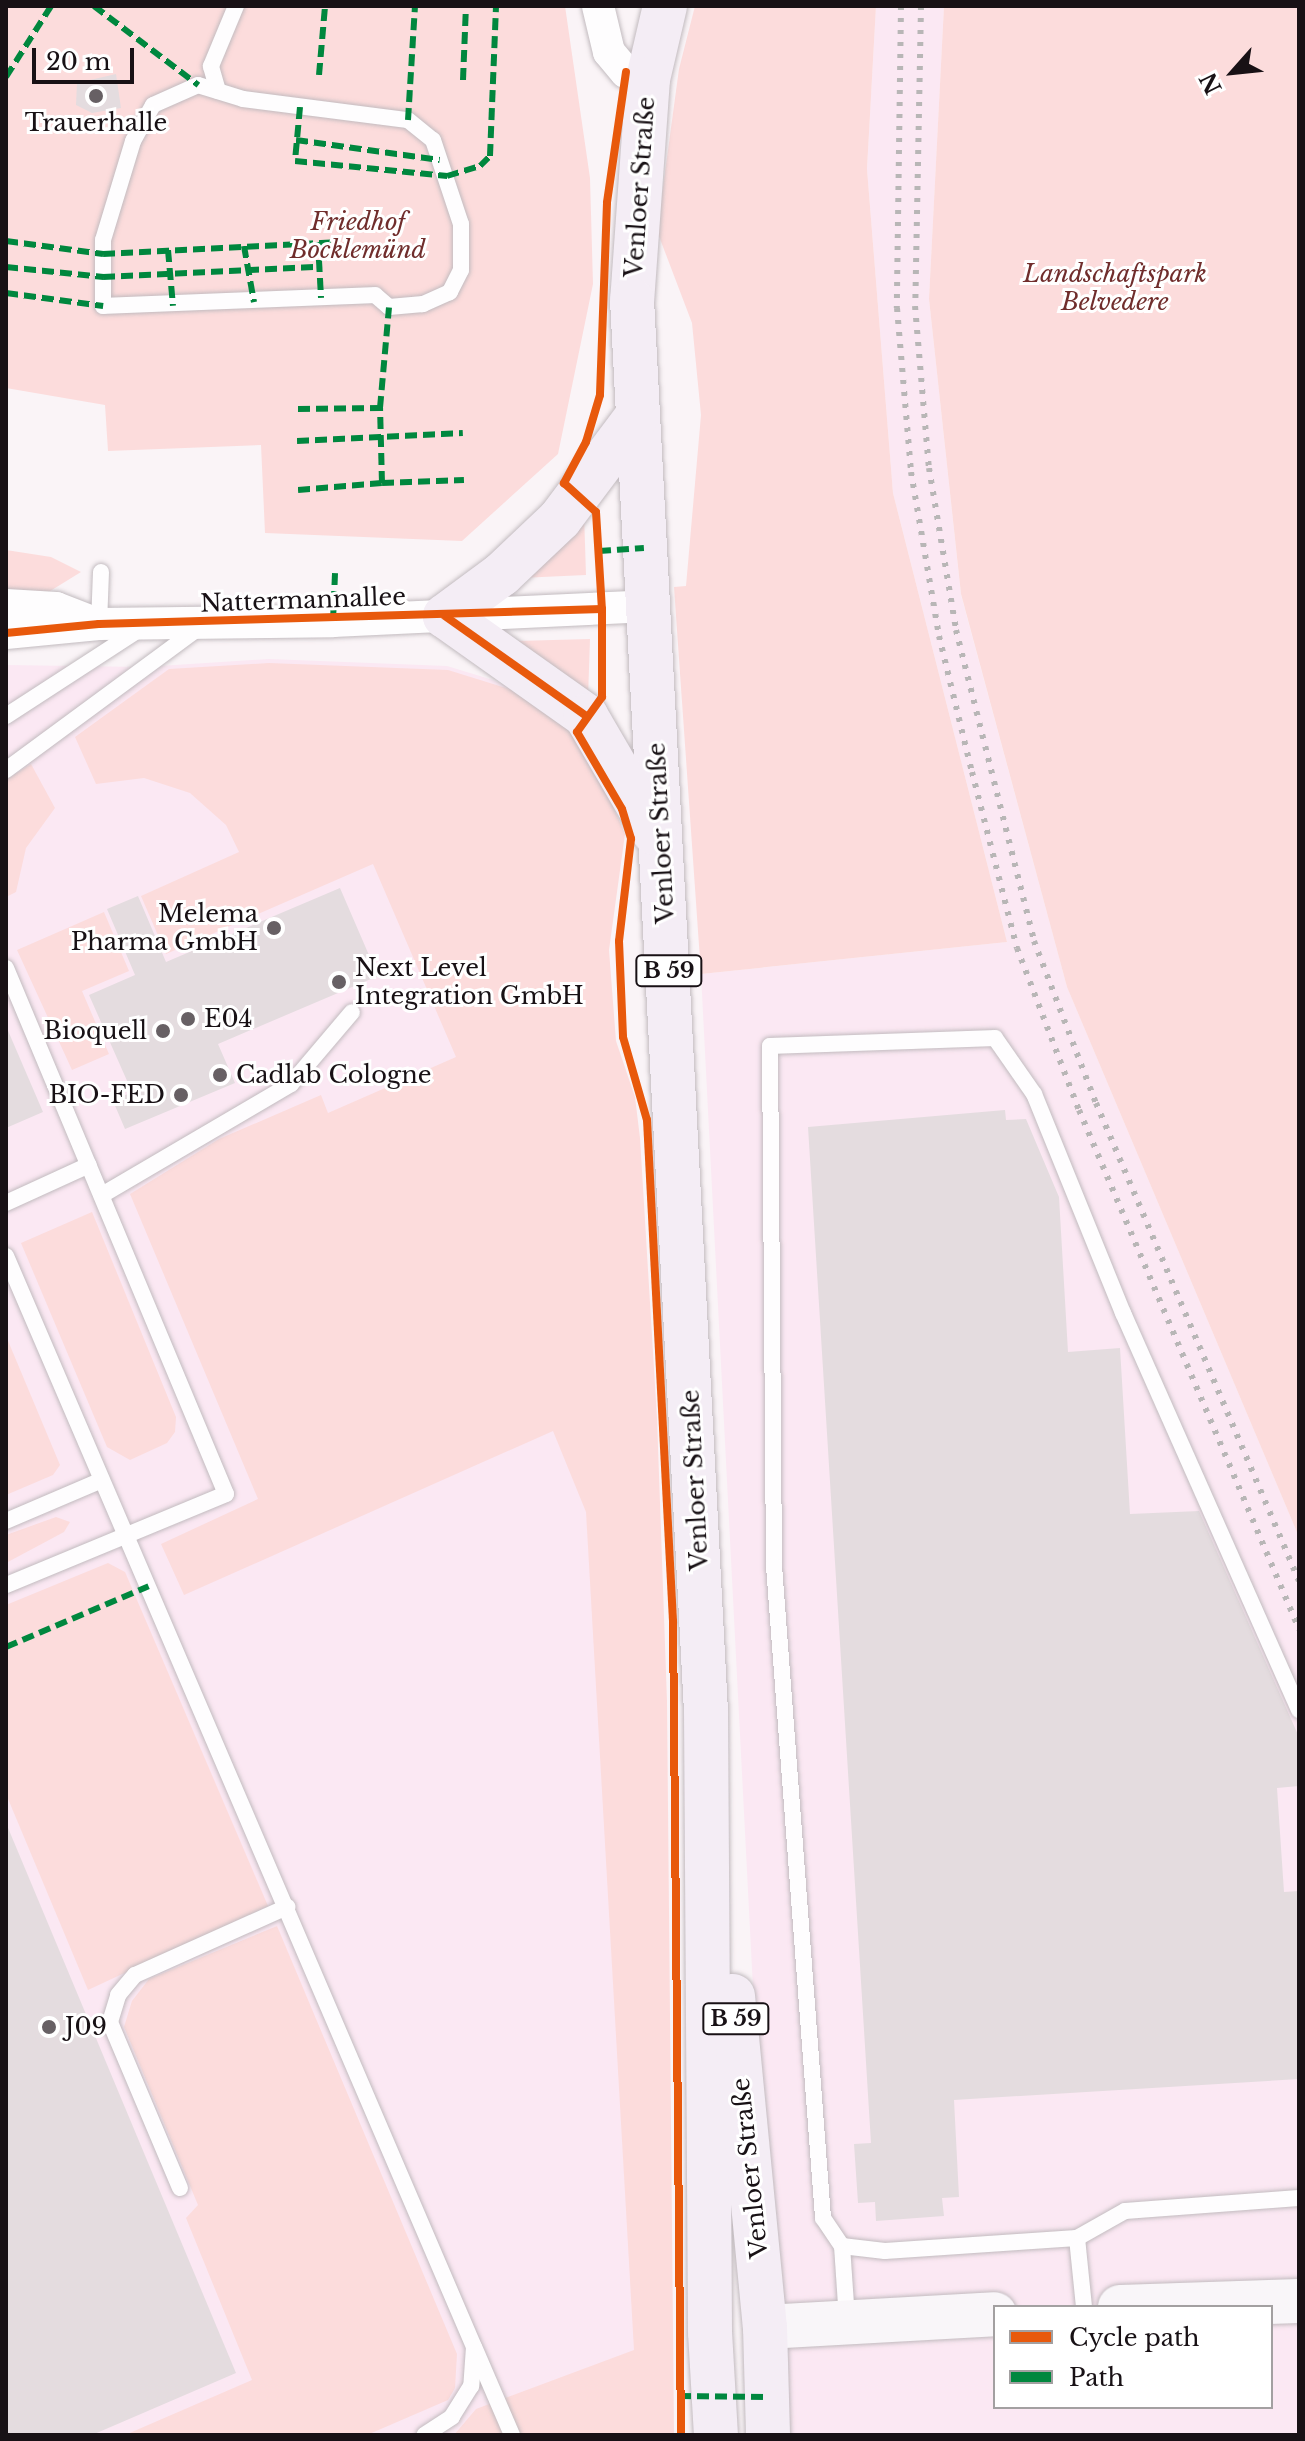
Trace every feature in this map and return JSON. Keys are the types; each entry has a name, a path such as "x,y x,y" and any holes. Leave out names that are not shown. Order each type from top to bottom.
{"main road":[{"name":"Venloer Straße","path":"665,6 648,79 632,300 635,419 649,606 706,1711 765,2327 768,2435"},
{"path":"635,419 560,519 502,574 445,616 586,716 661,846"},
{"name":"Venloer Straße","path":"706,1711 710,2332 716,2435"},
{"path":"710,2332 765,2327"}],"street":[{"path":"598,6 609,52 626,72 648,79"},
{"name":"Nattermannallee","path":"6,605 56,608 99,624"},
{"name":"Nattermannallee","path":"6,633 99,624 445,616 649,606"},
{"path":"1180,2305 1299,2301"},
{"path":"765,2327 993,2314"}],"lane":[{"path":"218,91 211,66 236,6"},
{"path":"198,85 218,91 408,120 433,140 461,224 461,270 450,292 423,304 389,307 375,295 103,306 103,240 140,129 153,105 198,85"},
{"path":"99,624 101,572"},
{"path":"6,770 206,623"},
{"path":"6,716 148,624"},
{"path":"6,968 226,1494 6,1585"},
{"path":"102,1195 291,1084 352,1012"},
{"path":"847,2322 842,2246 823,2218 774,1566 770,1046 995,1038 1034,1094 1123,1313 1299,1710"},
{"path":"6,1203 89,1165"},
{"path":"6,1256 512,2435"},
{"path":"6,1521 102,1480"},
{"path":"180,2188 110,2022 118,1995 135,1975 287,1907"},
{"path":"842,2246 885,2251 1077,2238 1125,2211 1299,2198"},
{"path":"1077,2238 1084,2305"},
{"path":"424,2435 452,2417 471,2386 474,2347"}],"shaded area":[{"path":"876,6 944,6 929,299 961,595 1067,987 1299,1537 1299,2435 786,2435 766,2242 701,974 1007,942 893,493 867,169"},
{"path":"269,659 447,666 493,680 531,697 553,790 648,2435 6,2435 6,665 144,667"}],"green space":[{"name":"Friedhof Bocklemünd","path":"6,6 565,6 590,178 593,284 558,454 462,541 265,533 261,445 108,451 105,405 6,388"},
{"path":"695,6 876,6 867,169 893,493 1007,942 701,974 674,587 686,586 701,415 692,323 657,231 679,69"},
{"name":"Landschaftspark Belvedere","path":"944,6 1299,6 1299,1537 1067,987 961,594 929,299"},
{"path":"584,513 586,575 520,578"},
{"path":"6,550 51,557 81,572 34,601 6,600"},
{"path":"590,639 588,698 517,641"},
{"path":"269,663 448,670 516,691 565,725 599,775 625,834 609,950 616,1041 635,1097 640,1138 657,1418 667,1701 674,2435 454,2435 476,2409 634,2350 586,1512 553,1431 184,1595 161,1544 258,1499 130,1194 219,1139 321,1095 328,1113 456,1057 373,864 166,954 141,896 239,852 226,825 190,793 144,778 96,784 75,737 169,669"},
{"path":"31,764 55,808 26,848 16,892 6,897 6,780"},
{"path":"104,912 129,971 82,991 109,1054 72,1070 17,950"},
{"path":"92,1212 176,1417 175,1432 167,1443 130,1460 107,1447 21,1243"},
{"path":"6,1336 60,1465 53,1475 6,1495"},
{"path":"56,1517 70,1522 64,1532 6,1563 6,1535"},
{"path":"108,1563 125,1572 268,1906 88,1990 6,1794 6,1605"},
{"path":"277,1926 457,2354 455,2388 448,2400 367,2435 125,2435 252,2380 186,2218 198,2205 124,2027 132,2001 149,1979"}],"building":[{"name":"Trauerhalle","path":"116,74 121,108 92,113 76,105 77,83"},
{"name":"E04","path":"340,888 378,976 218,1044 235,1083 125,1129 113,1101 132,1092 89,995 135,975 107,909 138,896 166,962"},
{"path":"6,1026 43,1112 6,1128"},
{"path":"1005,1110 1006,1120 1026,1119 1059,1197 1068,1352 1120,1348 1130,1514 1199,1511 1299,1737 1299,1786 1277,1788 1284,1892 1299,1891 1299,2079 954,2100 959,2197 942,2198 944,2216 876,2221 875,2202 858,2203 854,2144 871,2143 808,1127"},
{"path":"6,1823 236,2373 92,2435 6,2435"}],"railway":[{"path":"901,6 897,308 911,472 939,636 972,772 1017,948 1079,1110 1299,1629"},
{"path":"921,6 915,306 929,468 956,630 1034,941 1096,1103 1299,1581"}],"marked path":[{"path":"6,77 51,6"},
{"path":"94,6 198,85"},
{"path":"319,75 325,6"},
{"path":"408,120 415,6"},
{"path":"463,80 466,6"},
{"path":"300,107 295,161 447,176 480,166 490,156 496,6"},
{"path":"296,140 440,160"},
{"path":"6,241 103,254 336,242"},
{"path":"318,242 321,298"},
{"path":"244,246 254,302"},
{"path":"168,250 173,306"},
{"path":"6,267 103,277 319,267"},
{"path":"6,293 103,306"},
{"path":"298,490 382,483 380,408 389,307"},
{"path":"298,409 380,408"},
{"path":"297,441 463,433"},
{"path":"382,483 464,480"},
{"path":"599,551 644,548"},
{"path":"333,621 335,573"},
{"path":"6,1647 149,1586"},
{"path":"679,2396 767,2397"}],"cycle path":[{"path":"626,72 607,203 600,395 586,442 564,483 596,512 602,609 602,697 577,732 622,809 631,839 619,941 623,1037 647,1120 673,1621 681,2435"},
{"path":"6,633 99,624 602,609"},
{"path":"445,616 586,716"}],"place":[{"name":"Trauerhalle","path":"96,96"},
{"name":"Melema Pharma GmbH","path":"274,928"},
{"name":"Next Level Integration GmbH","path":"339,982"},
{"name":"E04","path":"188,1019"},
{"name":"Bioquell","path":"163,1031"},
{"name":"Cadlab Cologne","path":"220,1075"},
{"name":"BIO-FED","path":"181,1095"},
{"name":"J09","path":"49,2027"}]}
